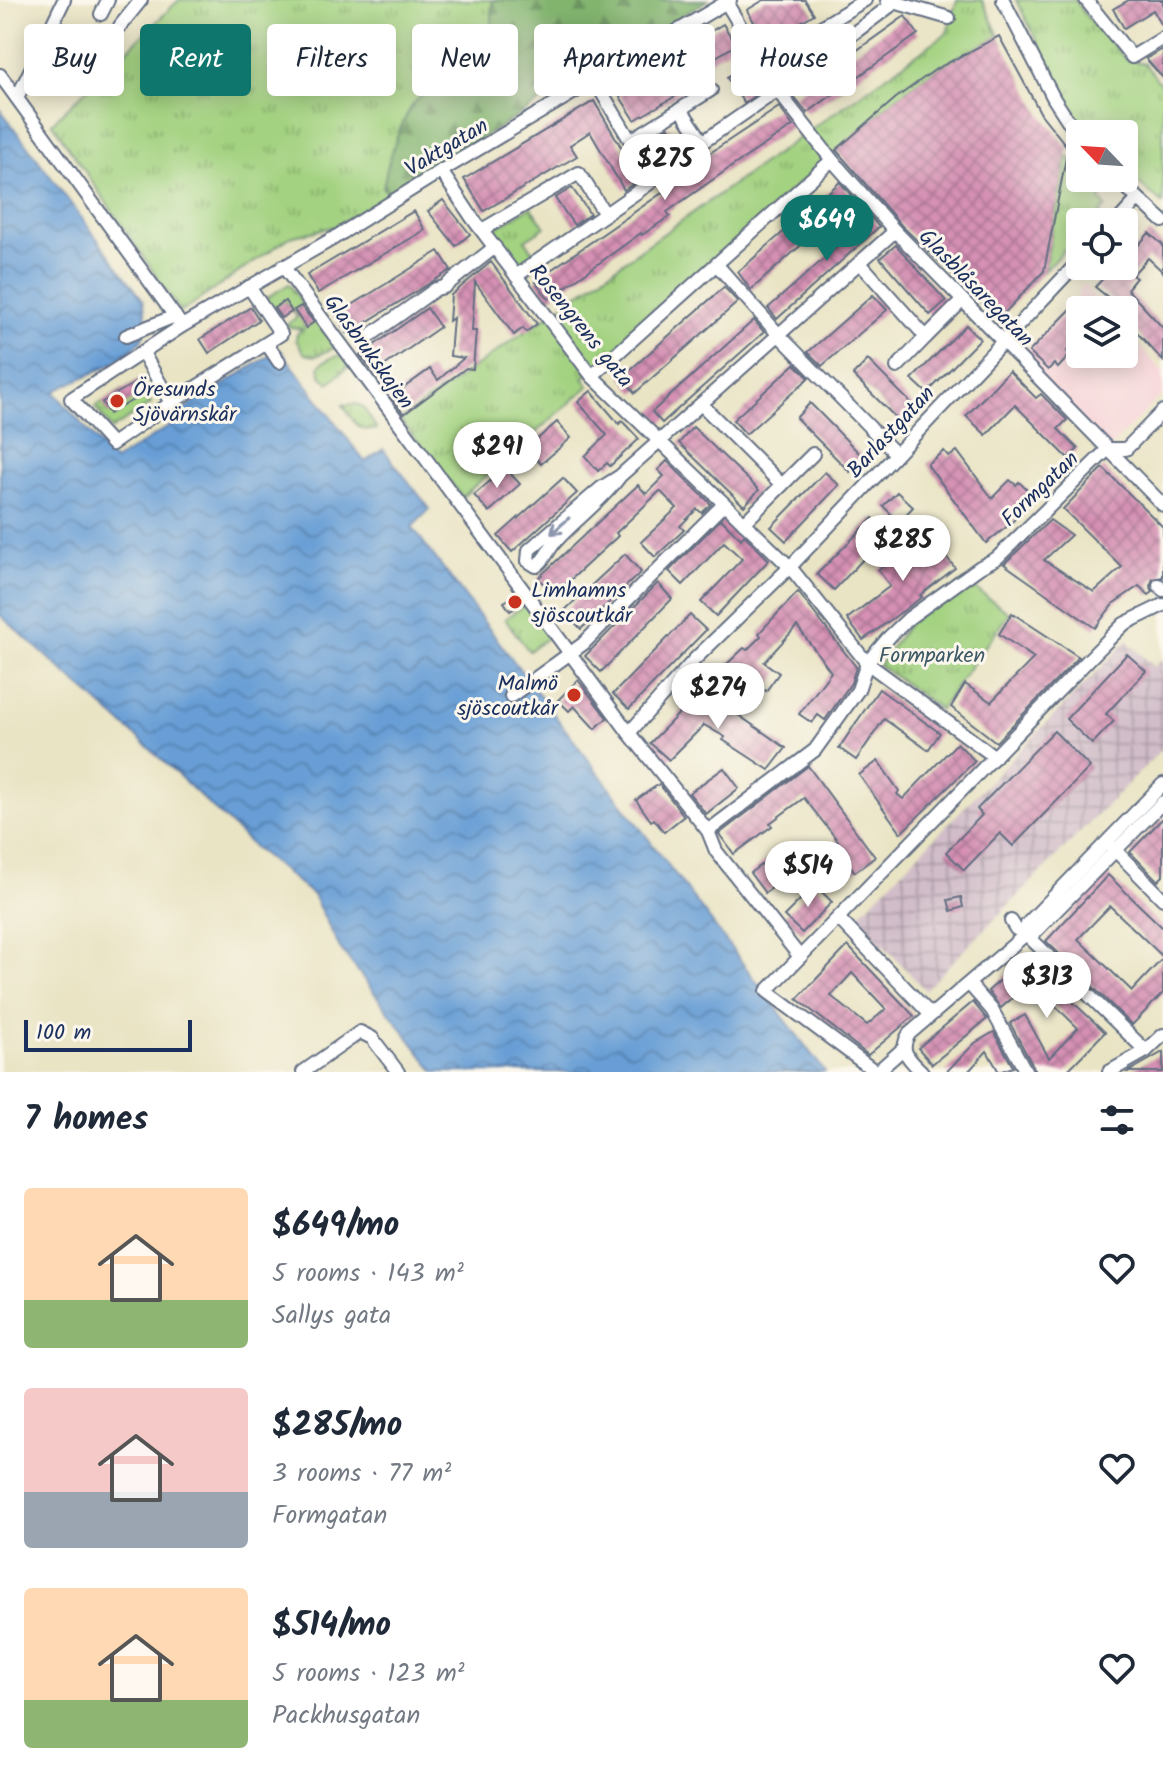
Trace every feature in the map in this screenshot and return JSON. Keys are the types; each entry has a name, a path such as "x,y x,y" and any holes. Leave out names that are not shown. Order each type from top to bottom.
{"street":[{"path":"17,98 44,34 64,0"},
{"path":"101,14 108,0"},
{"path":"122,24 141,0"},
{"path":"826,24 865,0"},
{"path":"1003,0 1068,120"},
{"path":"1086,0 1132,57 1163,38"},
{"name":"Glasblåsaregatan","path":"728,1 741,24"},
{"name":"Vaktgatan","path":"690,24 728,1"},
{"path":"856,28 890,1 949,18"},
{"path":"0,75 178,321 126,336"},
{"name":"Vaktgatan","path":"171,403 112,444 71,399 143,353 178,321 249,287 569,96"},
{"path":"604,96 652,177"},
{"path":"631,140 702,96"},
{"path":"516,276 769,96"},
{"name":"Glasblåsaregatan","path":"783,96 832,160 895,231 1163,505"},
{"path":"681,109 703,142"},
{"path":"592,376 832,160"},
{"name":"Rosengrens gata","path":"441,171 592,376 790,567 867,663 995,757"},
{"path":"482,230 579,173 605,214"},
{"path":"1131,192 1163,221"},
{"path":"1130,208 1138,199"},
{"path":"620,476 607,494 553,543 542,562 536,566 528,561 529,550 601,488 620,476 895,231"},
{"path":"368,337 436,289 444,287 495,247"},
{"path":"860,263 926,337"},
{"path":"717,265 779,335 896,454"},
{"name":"Glasbrukskajen","path":"283,266 629,733 708,831 716,851 800,957"},
{"name":"Barlastgatan","path":"629,733 695,659 790,567 1066,275"},
{"path":"143,353 171,403 272,341 281,334 249,287"},
{"path":"897,367 962,301"},
{"path":"272,341 279,362"},
{"path":"701,404 782,485"},
{"name":"Formgatan","path":"708,831 815,750 858,690 867,663 909,618 997,558 1108,449 1126,449 1163,411"},
{"path":"744,523 813,454"},
{"path":"511,696 594,633 724,504"},
{"path":"1163,605 1124,624 767,991 877,1072 904,1048 909,1034 1026,934 1035,932 1089,860 1111,847 1163,802"},
{"path":"1111,847 1163,784"},
{"path":"1111,847 1163,899"},
{"path":"838,918 931,1015"},
{"path":"1011,921 1146,1051"},
{"path":"970,985 992,1010 1026,1072"},
{"path":"303,1072 360,1032 372,1038 398,1072"},
{"path":"1109,1072 1146,1051 1163,1035"},
{"path":"904,1048 908,1058 922,1072"}],"shaded area":[{"path":"1082,283 1094,296 1078,296"},
{"path":"1066,309 1066,368 1138,368 1138,344 1163,372 1163,394 1108,449 1018,358"},
{"path":"1127,641 1154,667 1163,659 1163,748 925,990 857,917"}],"green space":[{"path":"179,0 708,0 668,24 534,24 534,96 550,96 336,226 290,237 181,312 52,123 80,96 124,96 124,53 140,38 140,96 251,96 251,24 154,24"},
{"path":"492,0 708,0 669,24 534,24 534,96 551,96 390,194 383,188 395,143 410,109 419,98 518,96 518,24 491,24"},
{"path":"957,0 982,0 999,36 936,69 896,98 583,378 589,386 462,497 400,420 947,33"},
{"path":"1016,0 1075,0 1127,60 1144,63 1163,87 1163,204 1138,182 1138,120 1079,120"},
{"path":"1066,161 1066,192 1103,192 1100,199 1106,207 1066,208 1066,248 1044,271"},
{"path":"531,207 545,227 525,240 535,254 519,266 492,230"},
{"path":"289,284 303,304 298,308 303,314 307,311 311,318 303,323 305,327 316,321 336,347 316,356 305,354 296,340 302,329 285,326 297,317 286,302 271,309 265,299"},
{"path":"335,356 342,356 349,366 329,383 321,376 319,367"},
{"path":"138,381 151,404 112,429 95,407"},
{"path":"343,405 363,407 377,429 360,427"},
{"name":"Formparken","path":"964,581 1009,613 940,709 879,665 909,623"},
{"path":"527,603 551,635 529,651 505,619"}],"water":[{"path":"0,109 143,300 146,315 142,338 134,348 109,366 54,392 114,461 178,421 175,415 280,349 365,462 383,449 430,509 412,527 825,1072 435,1072 340,948 313,895 255,848 155,753 0,615"}],"building":[{"path":"764,0 805,0 814,14 797,24 755,24 747,10"},
{"path":"1129,0 1163,0 1163,27 1153,10 1124,28 1113,9"},
{"path":"905,16 918,34 856,78 856,51"},
{"path":"723,24 731,37 731,48 715,58 715,29"},
{"path":"999,36 1041,114 1066,145 1044,271 999,319 902,226 836,150 896,98 936,69"},
{"path":"1163,49 1163,78 1146,59"},
{"path":"620,96 676,96 635,120"},
{"path":"739,96 754,96 744,103"},
{"path":"793,96 831,96 807,113"},
{"path":"594,101 640,179 624,190 590,132 570,145 577,156 484,211 464,179"},
{"path":"779,107 793,126 667,212 670,216 549,299 535,281 669,188 666,184"},
{"path":"669,127 679,142 662,154 652,138"},
{"path":"840,182 851,195 751,290 738,272"},
{"path":"572,188 590,214 574,225 555,198"},
{"path":"443,200 470,234 456,246 428,211"},
{"path":"414,211 425,230 318,293 307,275"},
{"path":"866,212 879,227 777,319 768,308 836,248 831,242"},
{"path":"1149,233 1163,245 1163,272 1148,258 1138,269 1138,246"},
{"path":"896,245 946,301 930,315 880,258"},
{"path":"439,251 451,270 347,334 336,315"},
{"path":"491,262 537,324 526,332 523,328 514,335 475,282 473,369 466,368 404,414 391,397 430,369 438,380 464,358 450,356 451,295"},
{"path":"1102,280 1134,280 1127,289 1133,296 1106,296 1095,287"},
{"path":"724,287 738,302 635,393 622,377"},
{"path":"873,295 887,310 822,366 808,352"},
{"path":"285,301 292,312 281,318 274,308"},
{"path":"1138,301 1163,328 1163,361 1138,333"},
{"path":"301,306 314,322 306,328 294,310"},
{"path":"251,307 259,320 209,353 200,339"},
{"path":"427,308 440,327 374,373 360,355"},
{"path":"1066,314 1066,359 1058,368 1054,364 1048,370 1029,352"},
{"path":"754,320 764,332 662,423 652,412"},
{"path":"966,325 980,339 927,393 912,379"},
{"path":"868,360 914,406 899,421 853,375"},
{"path":"795,364 809,378 746,434 733,420"},
{"path":"1009,371 1036,398 1041,394 1067,420 1058,429 1078,449 1068,458 1015,405 986,435 966,416"},
{"name":"Öresunds Sjövärnskår","path":"138,381 145,393 109,414 102,402"},
{"path":"591,391 619,424 622,421 639,439 610,466 607,463 598,471 585,456 607,435 578,402"},
{"path":"810,403 864,458 850,472 796,418"},
{"path":"557,422 571,438 541,464 527,448"},
{"path":"693,427 759,490 744,506 679,443"},
{"path":"944,451 949,457 957,451 992,498 1010,480 1016,485 1019,482 1035,498 986,543 927,464"},
{"path":"667,461 711,504 702,513 697,509 680,526 684,530 655,557 641,542 677,508 660,491 616,533 618,536 554,595 538,578 638,485 646,494 664,476 658,470"},
{"path":"505,468 520,484 489,512 474,495"},
{"path":"1103,468 1163,527 1163,577 1153,579 1150,586 1153,592 1149,595 1139,586 1114,603 1095,628 1004,564 1050,520 1071,535 1044,560 1094,592 1122,567 1063,509"},
{"path":"825,472 839,485 786,541 771,527"},
{"path":"563,478 577,493 512,552 498,536"},
{"path":"897,492 913,507 899,522 883,506"},
{"path":"873,518 888,533 834,590 817,574"},
{"path":"721,519 741,539 744,535 769,560 716,616 701,602 742,559 724,542 683,585 669,571"},
{"path":"924,528 955,568 920,595 922,597 863,640 847,619 890,586 878,570 905,549 902,545"},
{"path":"625,554 641,572 581,629 564,611"},
{"path":"658,583 672,599 601,672 585,656"},
{"path":"798,592 856,667 851,683 825,720 818,715 812,723 799,714 831,672 797,626 764,662 779,673 766,691 727,664 761,636 759,633"},
{"name":"Limhamns sjöscoutkår","path":"516,595 522,603 510,611 504,602"},
{"path":"1012,613 1079,657 996,742 951,707 965,684 991,702 1034,658 999,634"},
{"path":"690,615 706,630 629,709 613,694"},
{"path":"1127,654 1146,671 1106,714 1114,721 1092,744 1066,719"},
{"path":"578,680 607,718 595,729 574,706 569,711 558,700"},
{"path":"879,689 940,733 928,750 884,719 856,760 839,748"},
{"path":"702,690 786,748 769,770 704,725 669,760 650,743"},
{"path":"1054,731 1090,767 1013,846 1000,833 964,870 946,852 982,815 977,809"},
{"path":"957,743 975,761 901,833 859,775 878,761 903,799"},
{"path":"808,766 875,857 855,872 834,844 838,841 804,798 734,854 719,834"},
{"path":"724,768 739,788 706,814 689,793"},
{"path":"659,784 684,816 664,832 654,819 651,821 636,800"},
{"path":"1163,818 1163,876 1158,881 1130,852"},
{"path":"786,846 801,866 765,893 750,873"},
{"path":"1108,875 1163,928 1163,957 1110,906 1078,939 1132,991 1163,958 1163,993 1132,1025 1046,941"},
{"path":"815,885 832,902 802,933 784,916"},
{"path":"961,897 963,907 951,911 948,900"},
{"path":"848,946 914,1016 868,1055 797,999","holes":["852,973 886,1009 867,1025 831,996"]},
{"path":"1028,956 1105,1032 1066,1072 1036,1072 1010,1023 1025,1015 1049,1058 1078,1028 1031,982 1001,1008 988,991"},
{"path":"973,1002 987,1019 932,1064 918,1048"},
{"path":"994,1032 1013,1067 999,1072 987,1051 968,1072 946,1072 975,1043"},
{"path":"1163,1052 1163,1072 1128,1072"}],"place":[{"name":"Öresunds Sjövärnskår","path":"117,401"},
{"name":"Limhamns sjöscoutkår","path":"515,602"},
{"name":"Malmö sjöscoutkår","path":"574,695"}]}
